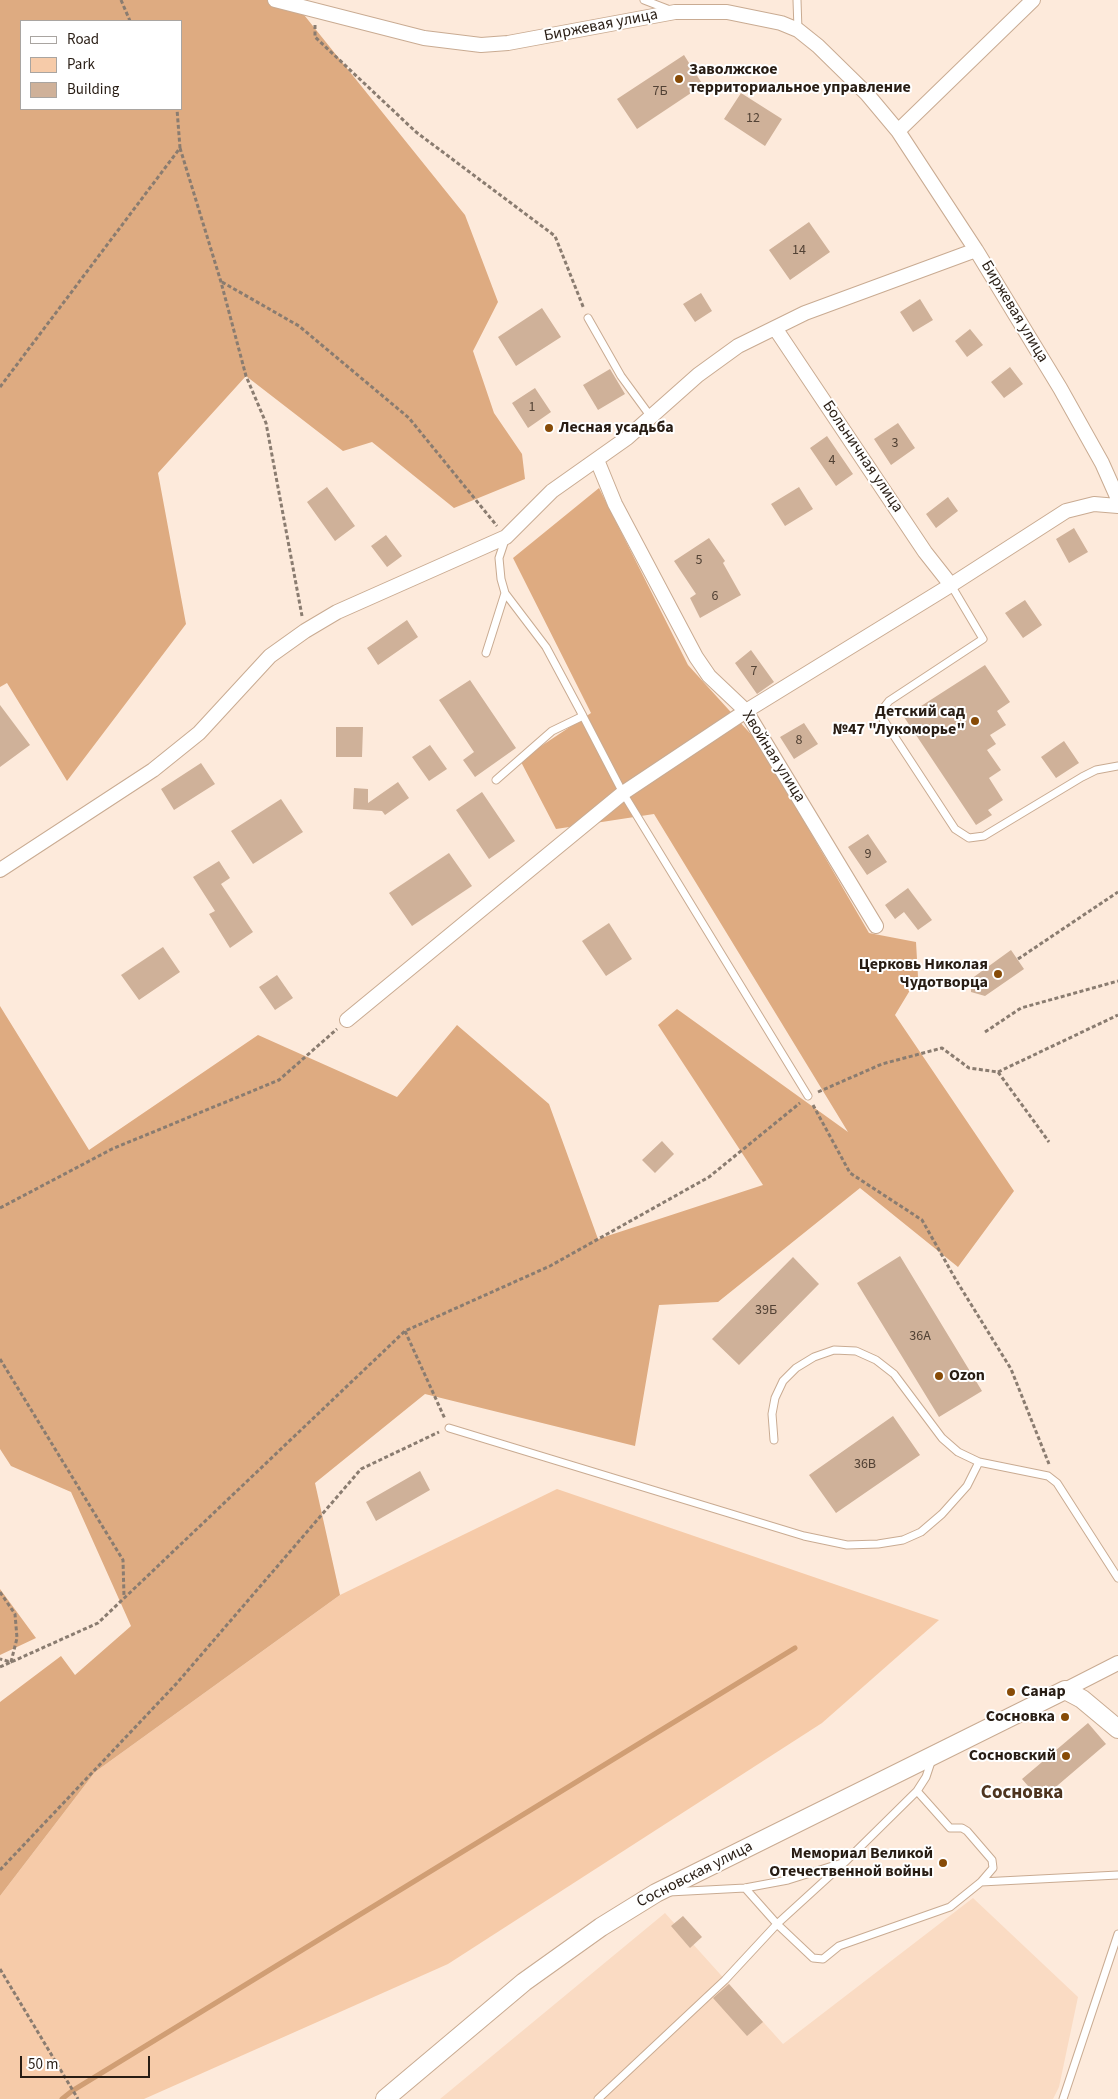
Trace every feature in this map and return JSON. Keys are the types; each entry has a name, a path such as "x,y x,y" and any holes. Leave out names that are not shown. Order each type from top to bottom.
{"street":[{"name":"Биржевая улица","path":"275,0 424,38 481,46 508,44 675,12 727,12 781,23 798,30 818,46 867,94 898,131 976,250 1060,388 1102,463 1118,499"},
{"path":"898,131 1033,0"},
{"path":"0,870 153,770 199,733 270,656 305,631 336,612 506,537 552,491 652,418 698,375 730,352 805,313 976,250"},
{"name":"Больничная улица","path":"775,328 925,552 951,585"},
{"name":"Хвойная улица","path":"597,460 615,504 696,657 709,676 746,711 876,926"},
{"path":"347,1020 623,792 746,711 951,585 1066,511 1094,504 1118,506"},
{"path":"1065,1690 1118,1664"},
{"path":"1065,1690 1082,1699 1118,1729"},
{"name":"Сосновская улица","path":"385,2099 524,1982 601,1927 656,1893 1065,1690"}],"lane":[{"path":"644,0 675,12"},
{"path":"797,0 798,30"},
{"path":"588,318 621,376 652,418"},
{"path":"506,537 500,558 501,579 505,593 546,647 623,792 808,1096"},
{"path":"951,585 982,640 890,701 882,710 882,716 955,829 969,838 984,836 1082,777 1096,770 1118,766"},
{"path":"486,653 505,593"},
{"path":"496,780 552,731 583,716"},
{"path":"774,1440 772,1414 775,1398 783,1381 796,1368 814,1357 834,1350 856,1351 876,1360 894,1374 942,1438 958,1452 979,1462 1048,1476 1057,1483 1118,1578"},
{"path":"449,1428 804,1536 847,1545 887,1543 903,1540 921,1532 942,1514 967,1486 979,1462"},
{"path":"598,2099 725,1980 777,1924 845,1862 917,1791 926,1777 933,1757"},
{"path":"745,1888 777,1924 813,1958 823,1959 839,1946 950,1907 981,1882 992,1868 992,1860 967,1831 962,1828 950,1828 917,1791"},
{"path":"656,1893 745,1888 788,1880 845,1862"},
{"path":"981,1882 1118,1875"},
{"path":"1063,2099 1118,1934"}],"path":[{"path":"120,0 130,20"},
{"path":"315,9 315,37 416,132 555,236 588,318"},
{"path":"176,110 180,148 221,282 246,376 266,423 305,631"},
{"path":"0,386 180,148"},
{"path":"221,282 299,326 409,418 506,537"},
{"path":"1018,959 1118,892"},
{"path":"985,1032 1021,1008 1118,981"},
{"path":"0,1667 98,1623 405,1330 550,1266 709,1177 808,1096 882,1064 942,1048 969,1068 998,1072 1118,1015"},
{"path":"0,1208 112,1149 279,1080 347,1020"},
{"path":"998,1072 1049,1142"},
{"path":"808,1096 850,1173 922,1220 956,1280 1011,1369 1057,1483"},
{"path":"0,1870 177,1683 361,1469 449,1428 405,1330"},
{"path":"0,1359 123,1560 124,1597"},
{"path":"0,1592 14,1614 18,1638 12,1662"},
{"path":"0,1660 12,1662"},
{"path":"0,1969 78,2099"}],"shaded area":[{"path":"0,0 292,0 465,215 498,302 473,351 494,413 522,454 525,479 454,508 372,442 343,451 246,376 158,473 186,624 67,781 7,683 0,687"},
{"path":"599,488 688,665 758,742 869,933 916,942 918,977 895,1015 1014,1191 958,1267 860,1188 718,1302 659,1305 635,1446 425,1394 315,1483 340,1595 95,1772 0,1896 0,1702 61,1656 75,1675 131,1626 71,1492 11,1466 0,1449 0,1006 89,1150 258,1035 397,1097 457,1025 549,1104 598,1239 763,1185 658,1025 677,1009 848,1132 654,814 556,829 520,760 591,713 513,558"},
{"path":"0,1589 36,1638 0,1655"},
{"path":"973,1898 1078,1997 1059,2087 1053,2099 440,2099 665,1913 783,2044"}],"green space":[{"path":"557,1489 939,1620 822,1723 448,1964 144,2099 0,2099 0,1896 95,1772 340,1595"}],"building":[{"path":"684,55 703,85 637,129 617,99"},
{"path":"741,93 782,119 765,146 724,119"},
{"path":"809,222 830,252 790,280 769,250"},
{"path":"701,293 712,311 695,322 683,304"},
{"path":"920,299 933,320 913,332 900,312"},
{"path":"542,308 561,337 516,366 498,337"},
{"path":"970,329 983,345 967,357 955,341"},
{"path":"1010,367 1023,384 1004,398 991,382"},
{"path":"610,369 625,394 598,410 583,385"},
{"path":"535,388 551,412 528,428 512,403"},
{"path":"898,423 915,448 891,465 874,439"},
{"path":"827,436 853,474 836,486 810,448"},
{"path":"327,487 355,526 335,541 307,502"},
{"path":"799,487 813,509 785,526 771,504"},
{"path":"948,497 958,511 936,528 926,514"},
{"path":"1074,528 1088,552 1069,563 1056,539"},
{"path":"386,535 402,556 387,567 371,546"},
{"path":"709,538 725,561 723,563 741,595 700,618 690,598 696,594 674,561"},
{"path":"1025,600 1042,625 1023,638 1005,613"},
{"path":"407,620 418,637 378,665 367,648"},
{"path":"751,650 774,682 757,694 735,663"},
{"path":"985,665 1010,702 997,711 1006,725 990,735 996,744 987,750 1001,770 989,778 1003,800 988,810 992,815 976,825 904,717"},
{"path":"470,680 516,748 475,777 463,760 474,752 439,700"},
{"path":"0,705 30,745 0,767"},
{"path":"804,723 818,744 794,759 780,737"},
{"path":"336,727 363,727 362,757 336,757"},
{"path":"1064,741 1079,763 1056,778 1041,757"},
{"path":"430,745 447,769 429,781 412,757"},
{"path":"201,763 215,784 174,810 161,789"},
{"path":"398,782 409,798 385,815 382,811 353,809 354,788 368,789 368,803"},
{"path":"482,792 515,841 489,859 456,810"},
{"path":"281,799 303,832 253,864 231,831"},
{"path":"868,834 887,862 867,875 848,847"},
{"path":"449,853 472,886 412,926 389,893"},
{"path":"219,861 230,878 221,884 253,932 230,948 209,914 215,911 193,877"},
{"path":"908,888 932,920 918,930 904,912 895,919 885,905"},
{"path":"609,923 632,959 606,976 582,941"},
{"path":"163,947 180,972 139,1000 121,975"},
{"name":"Церковь Николая Чудотворца","path":"1011,950 1024,969 985,996 971,992 971,979"},
{"path":"277,975 293,998 275,1010 259,987"},
{"path":"662,1141 674,1154 655,1173 642,1160"},
{"path":"900,1256 982,1391 939,1417 857,1283"},
{"path":"793,1257 819,1284 739,1365 712,1339"},
{"path":"893,1416 920,1455 836,1513 809,1475"},
{"path":"420,1471 430,1490 376,1521 366,1502"},
{"path":"1088,1723 1106,1744 1051,1791 1046,1785 1035,1794 1022,1779"},
{"path":"683,1916 702,1937 690,1948 671,1926"},
{"path":"729,1984 763,2022 747,2036 713,1998"}],"waterway":[{"path":"62,2099 72,2091 795,1648"}],"place":[{"name":"Заволжское территориальное управление","path":"679,79"},
{"name":"Лесная усадьба","path":"549,428"},
{"name":"Детский сад №47 \"Лукоморье\"","path":"975,721"},
{"name":"Церковь Николая Чудотворца","path":"998,974"},
{"name":"Ozon","path":"939,1376"},
{"name":"Санар","path":"1011,1692"},
{"name":"Сосновка","path":"1065,1717"},
{"name":"Сосновский","path":"1066,1756"},
{"name":"Мемориал Великой Отечественной войны","path":"943,1863"}],"district":[{"name":"Сосновка","path":"1022,1794"}]}
